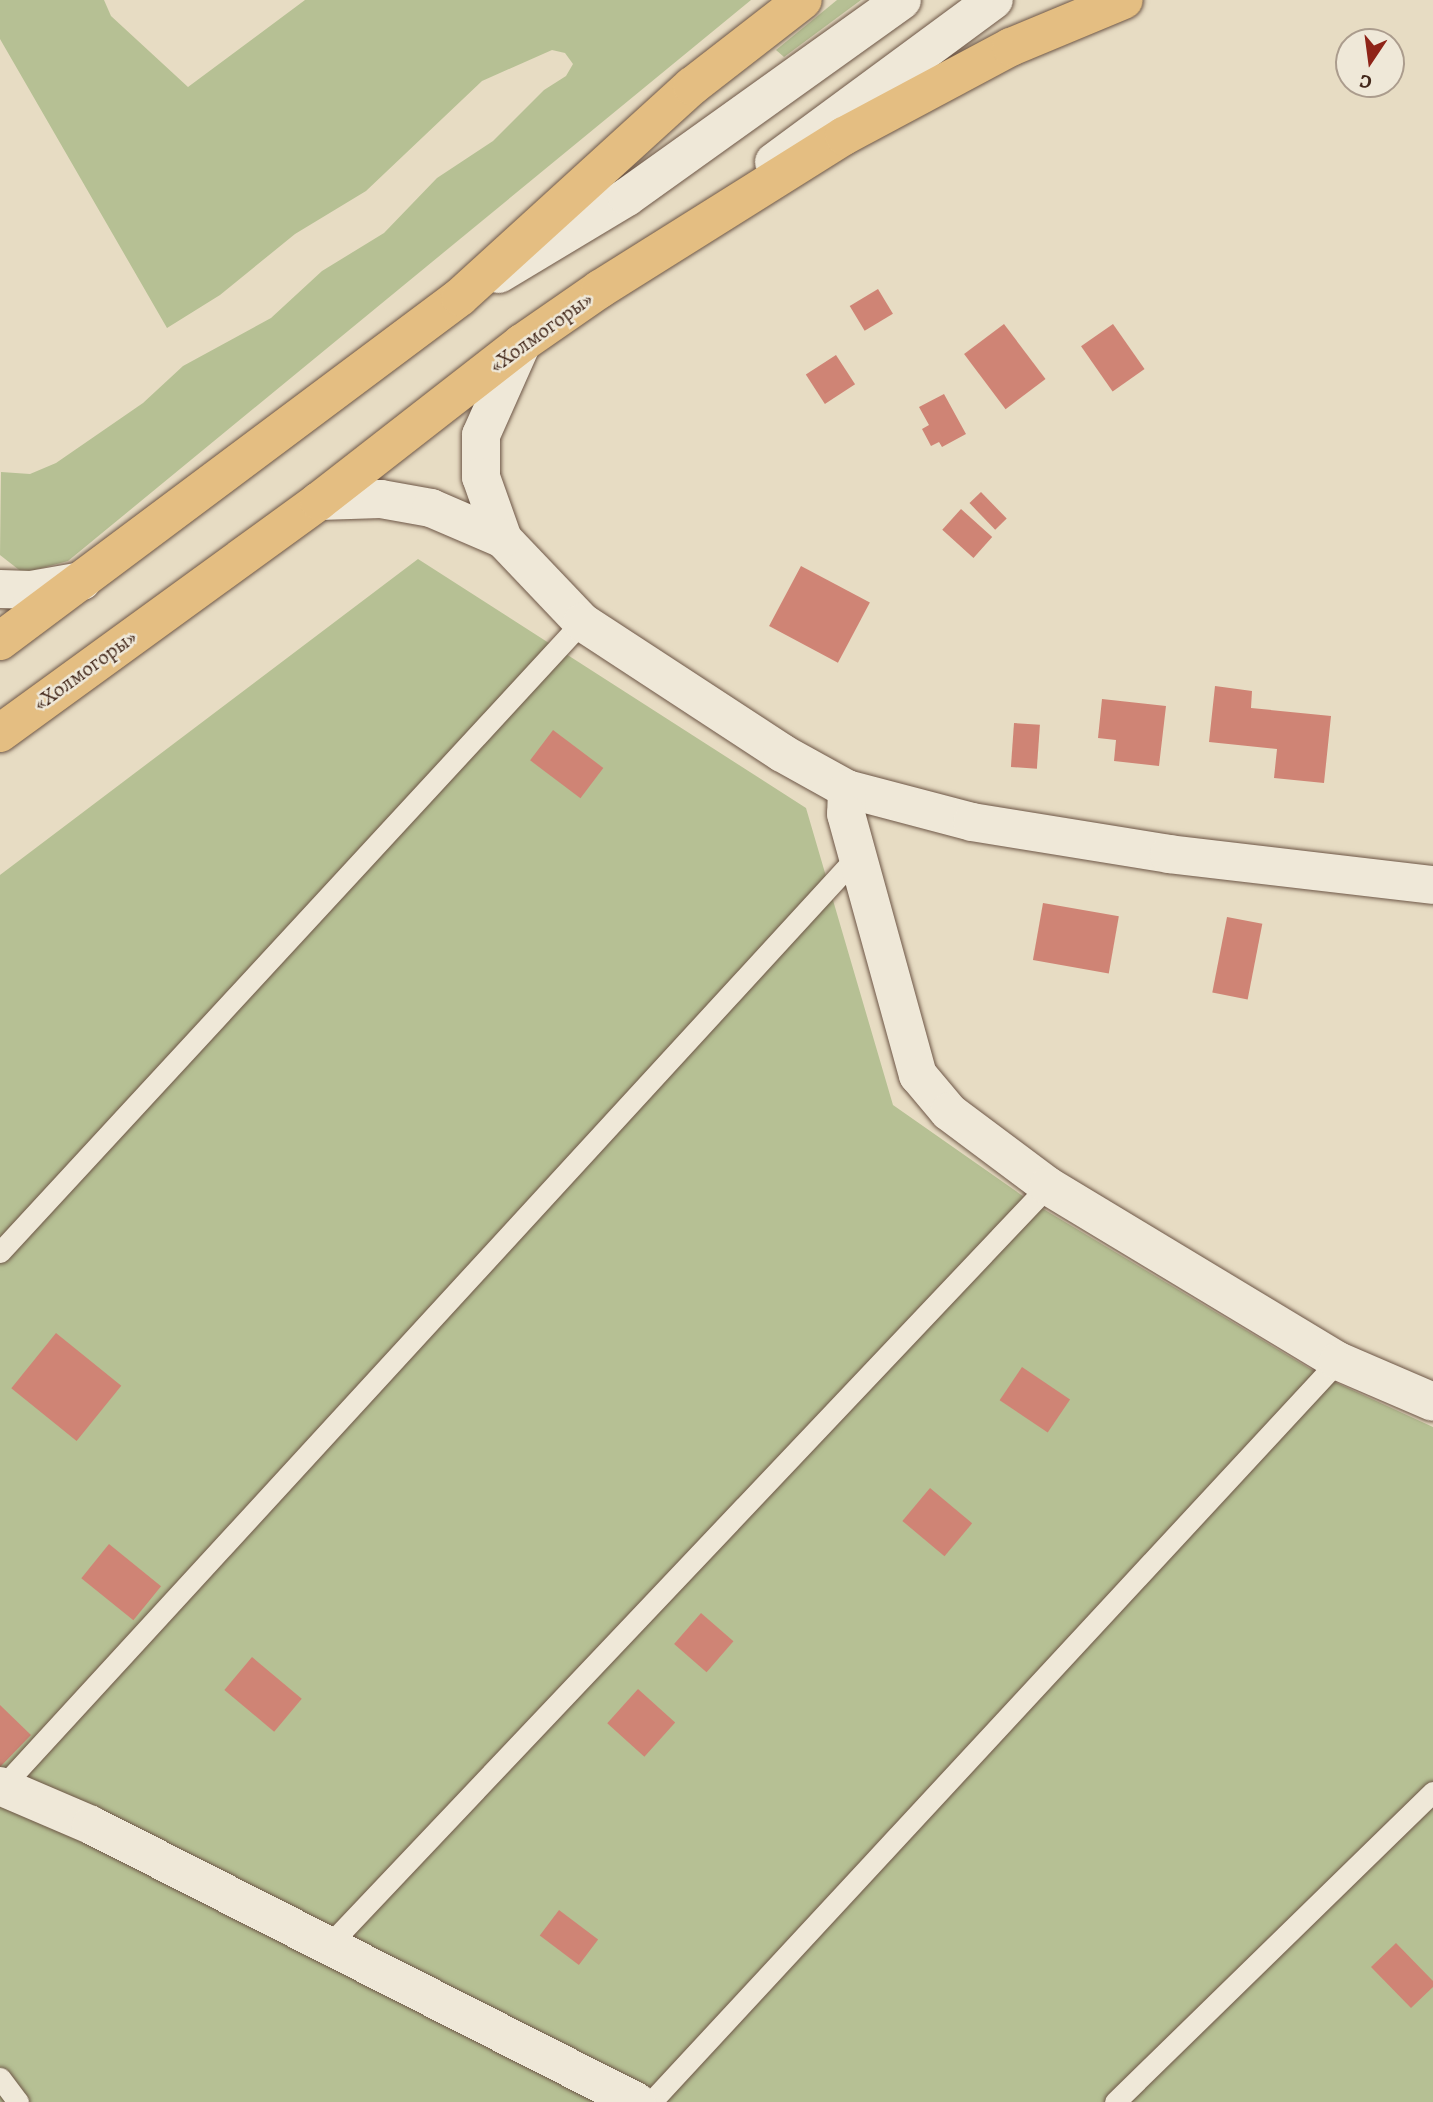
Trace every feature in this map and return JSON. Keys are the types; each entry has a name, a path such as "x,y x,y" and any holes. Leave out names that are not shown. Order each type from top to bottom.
{"highway":[{"path":"0,641 460,298 692,86 803,0"},
{"name":"«Холмогоры»","path":"0,733 319,501 522,343 600,289 844,136 1010,47 1124,0"}],"street":[{"path":"460,298 627,197 902,0"},
{"path":"600,289 994,0"},
{"path":"522,343 481,435 481,477 503,538 582,622 782,753 847,789 972,822 1169,853 1433,885"},
{"path":"319,501 380,499 431,508 503,538"},
{"path":"0,589 31,590 82,581"},
{"path":"847,789 846,814 860,853 918,1075 949,1112 1048,1186 1338,1361 1433,1402"},
{"path":"1,1787 91,1825 637,2102"}],"lane":[{"path":"0,1252 582,622"},
{"path":"1,1787 860,853"},
{"path":"327,1947 1048,1186"},
{"path":"651,2102 1338,1361"},
{"path":"1115,2102 1433,1792"},
{"path":"0,2078 18,2102"}],"green space":[{"path":"0,0 104,0 111,16 188,87 305,0 751,0 68,561 23,573 0,555 1,472 30,474 56,463 143,403 183,366 271,318 322,271 384,233 437,178 493,141 544,90 566,76 573,64 565,53 552,50 482,81 366,191 295,234 220,295 167,328 0,39"},
{"path":"837,0 861,0 784,57 776,50"},
{"path":"418,559 806,808 893,1105 1030,1201 1324,1377 1433,1427 1433,2102 0,2102 0,875"}],"building":[{"path":"878,289 893,314 865,331 850,306"},
{"path":"1004,324 1046,379 1006,409 964,354"},
{"path":"1113,324 1145,369 1113,391 1081,346"},
{"path":"836,355 855,384 825,404 806,375"},
{"path":"944,394 966,434 942,447 939,442 931,446 922,429 929,425 919,407"},
{"path":"981,492 1007,519 995,530 969,503"},
{"path":"961,509 992,537 973,558 942,530"},
{"path":"801,566 870,603 838,663 769,626"},
{"path":"1215,686 1252,691 1251,708 1331,716 1324,783 1274,778 1277,749 1209,742"},
{"path":"1102,699 1166,706 1159,766 1114,761 1116,740 1098,738"},
{"path":"1014,723 1040,725 1037,769 1011,767"},
{"path":"553,730 603,768 580,798 530,760"},
{"path":"1043,903 1119,916 1109,973 1033,960"},
{"path":"1227,917 1262,924 1248,999 1212,993"},
{"path":"56,1333 121,1386 77,1441 11,1388"},
{"path":"1022,1367 1070,1399 1048,1433 1000,1400"},
{"path":"930,1488 972,1523 944,1556 902,1521"},
{"path":"109,1544 161,1586 133,1620 81,1578"},
{"path":"701,1613 733,1641 707,1672 674,1644"},
{"path":"252,1657 302,1699 274,1732 224,1690"},
{"path":"638,1689 675,1722 644,1757 607,1723"},
{"path":"0,1705 31,1735 0,1767"},
{"path":"559,1910 598,1939 579,1965 540,1936"},
{"path":"1396,1943 1433,1981 1433,1987 1411,2008 1371,1967"}]}
